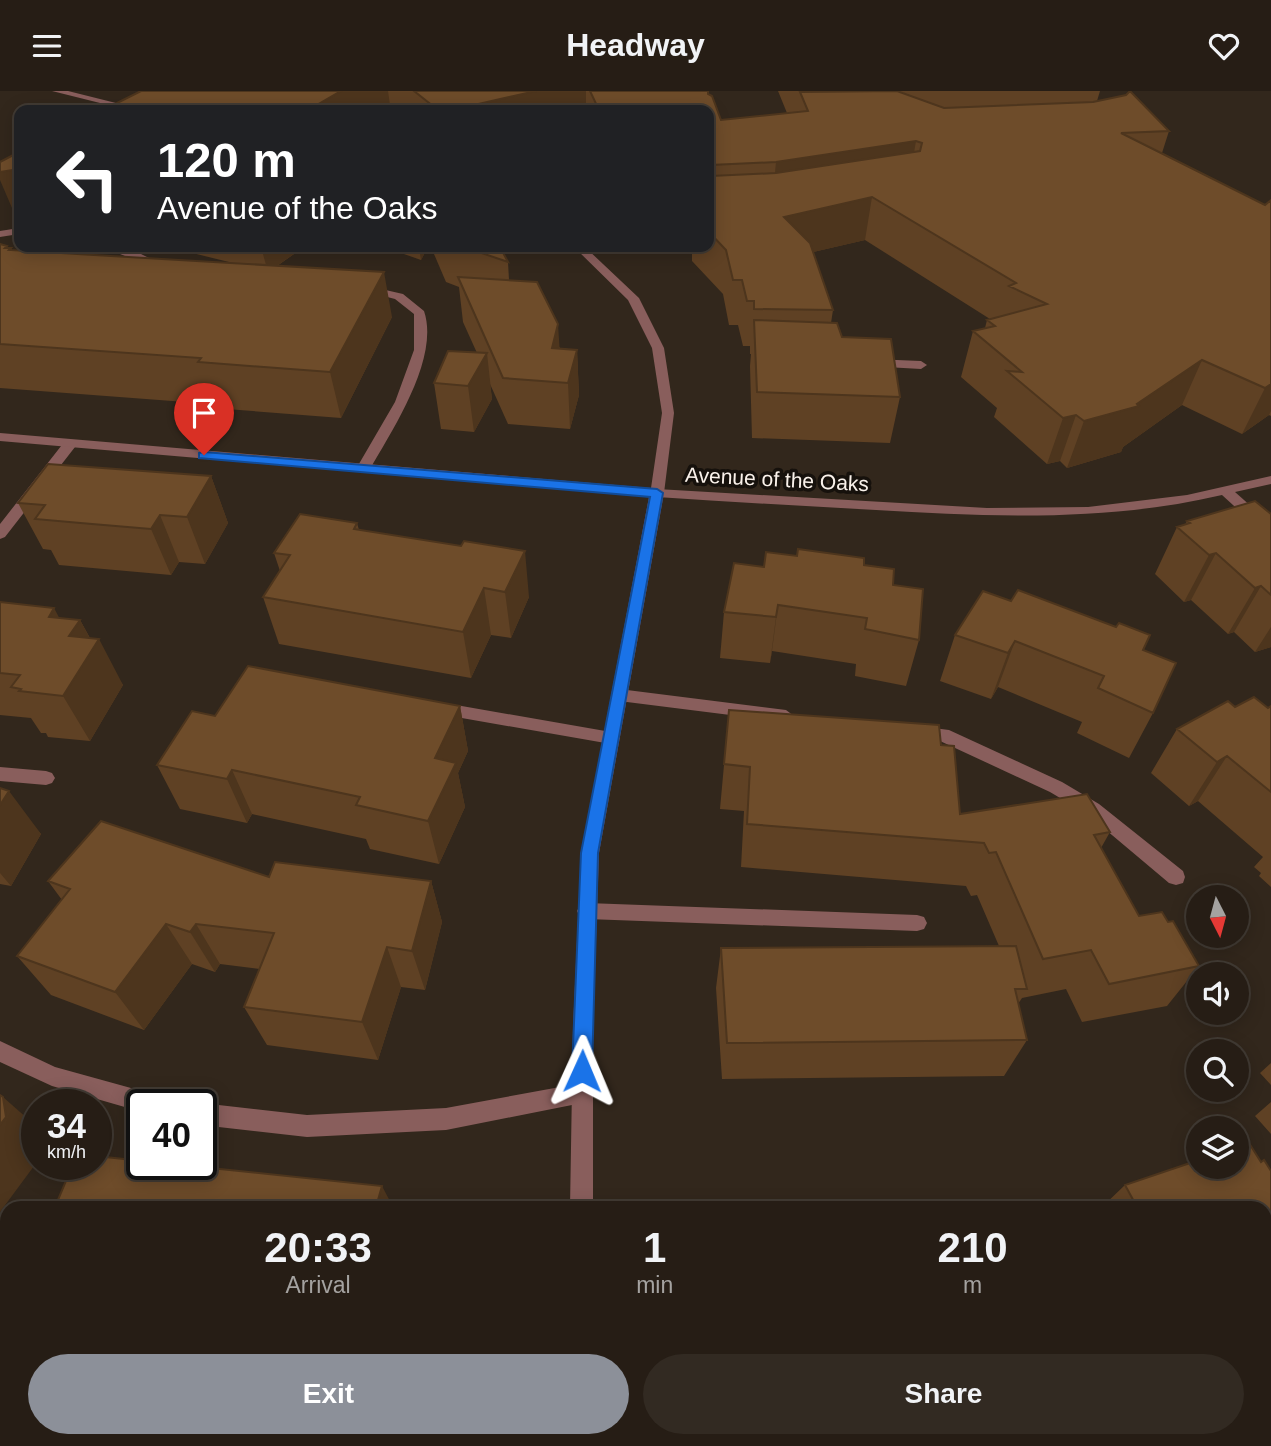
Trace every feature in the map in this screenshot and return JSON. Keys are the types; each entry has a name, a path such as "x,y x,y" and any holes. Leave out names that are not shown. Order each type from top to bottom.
{"street":[{"path":"56,91 117,105"},
{"path":"129,252 171,271 139,273"},
{"path":"582,1201 582,1093 590,853 657,493 668,412 658,348 633,298 584,252"},
{"path":"349,287 399,296 419,313 420,350 401,402 363,469"},
{"path":"856,363 921,365"},
{"name":"Avenue of the Oaks","path":"0,437 657,493 987,512 1088,511 1187,499 1271,480"},
{"path":"0,534 71,444"},
{"path":"1224,490 1271,532"},
{"path":"619,695 808,718"},
{"path":"421,705 611,738"},
{"path":"903,730 943,735 1056,787 1093,809 1176,877"},
{"path":"0,774 46,778"},
{"path":"587,911 917,923"},
{"path":"0,1051 52,1076 126,1097"},
{"path":"217,1116 307,1126 446,1119 582,1093"}],"building":[{"path":"141,91 341,91 317,105 113,105"},
{"path":"414,91 536,91 474,105 432,105"},
{"path":"590,91 708,91 721,120 808,111 800,92 897,91 944,108 1093,102 1126,95 1130,91 1169,131 1121,133 1265,205 1271,200 1271,384 1265,388 1202,360 1137,404 1139,406 1084,421 1076,415 1063,418 1007,371 1022,372 973,331 995,326 987,320 1047,304 1009,286 1016,283 872,197 784,217 810,243 833,310 754,309 754,301 747,301 742,280 733,280 726,250 714,237 714,176 776,173 920,151 922,143 916,141 776,162 714,165 714,105 597,105"},
{"path":"14,155 14,170 0,172 0,162"},
{"path":"0,244 14,252 384,272 330,372 198,362 201,358 0,344"},
{"path":"479,252 503,252 508,262"},
{"path":"458,277 537,282 558,324 552,348 577,350 568,383 503,378"},
{"path":"754,320 837,323 842,337 891,339 900,397 757,392"},
{"path":"448,351 487,353 468,386 434,383"},
{"path":"48,464 211,476 187,517 160,515 151,529 35,519 45,505 18,503"},
{"path":"1255,501 1271,514 1271,595 1261,586 1255,588 1216,553 1209,555 1177,527 1190,523 1187,521"},
{"path":"300,514 357,523 354,529 461,546 464,541 525,551 505,592 484,588 463,632 263,597 290,555 274,553"},
{"path":"798,549 864,558 864,565 894,569 893,585 923,589 919,640 865,629 867,618 778,605 776,617 724,612 734,563 764,567 766,552 797,556"},
{"path":"1018,590 1116,627 1119,623 1150,635 1143,650 1176,663 1153,713 1098,688 1104,676 1015,641 1008,653 955,635 983,591 1011,601"},
{"path":"0,602 54,608 49,617 80,620 69,636 99,639 63,696 19,691 21,689 11,687 20,675 0,673"},
{"path":"248,666 460,706 435,758 456,763 428,821 356,805 360,797 232,770 227,779 157,765 192,711 215,716"},
{"path":"1254,697 1268,708 1271,706 1271,792 1227,756 1217,762 1177,729 1228,701 1235,707"},
{"path":"729,710 939,725 941,745 954,746 960,814 1087,794 1110,832 1094,835 1139,916 1162,912 1168,922 1173,921 1186,944 1186,949 1189,949 1197,962 1186,962 1186,969 1109,984 1091,950 1043,959 996,852 989,853 984,843 747,824 750,767 724,764"},
{"path":"0,788 9,791 0,805"},
{"path":"101,821 269,877 275,862 431,881 412,951 387,947 362,1022 244,1007 274,933 196,924 190,932 166,924 115,992 17,956 70,889 48,881"},
{"path":"1016,946 1027,989 1015,989 1027,1040 727,1043 721,948"},
{"path":"0,1095 3,1097 6,1117 0,1125"},
{"path":"1249,1143 1261,1162 1264,1160 1271,1171 1271,1201 1134,1201 1125,1185 1186,1164 1186,1179 1249,1179"},
{"path":"112,1158 126,1159 126,1180 217,1180 217,1169 382,1186 378,1201 58,1201 66,1180 112,1180"}],"route":[{"path":"204,455 657,493 590,853 582,1071"}]}
